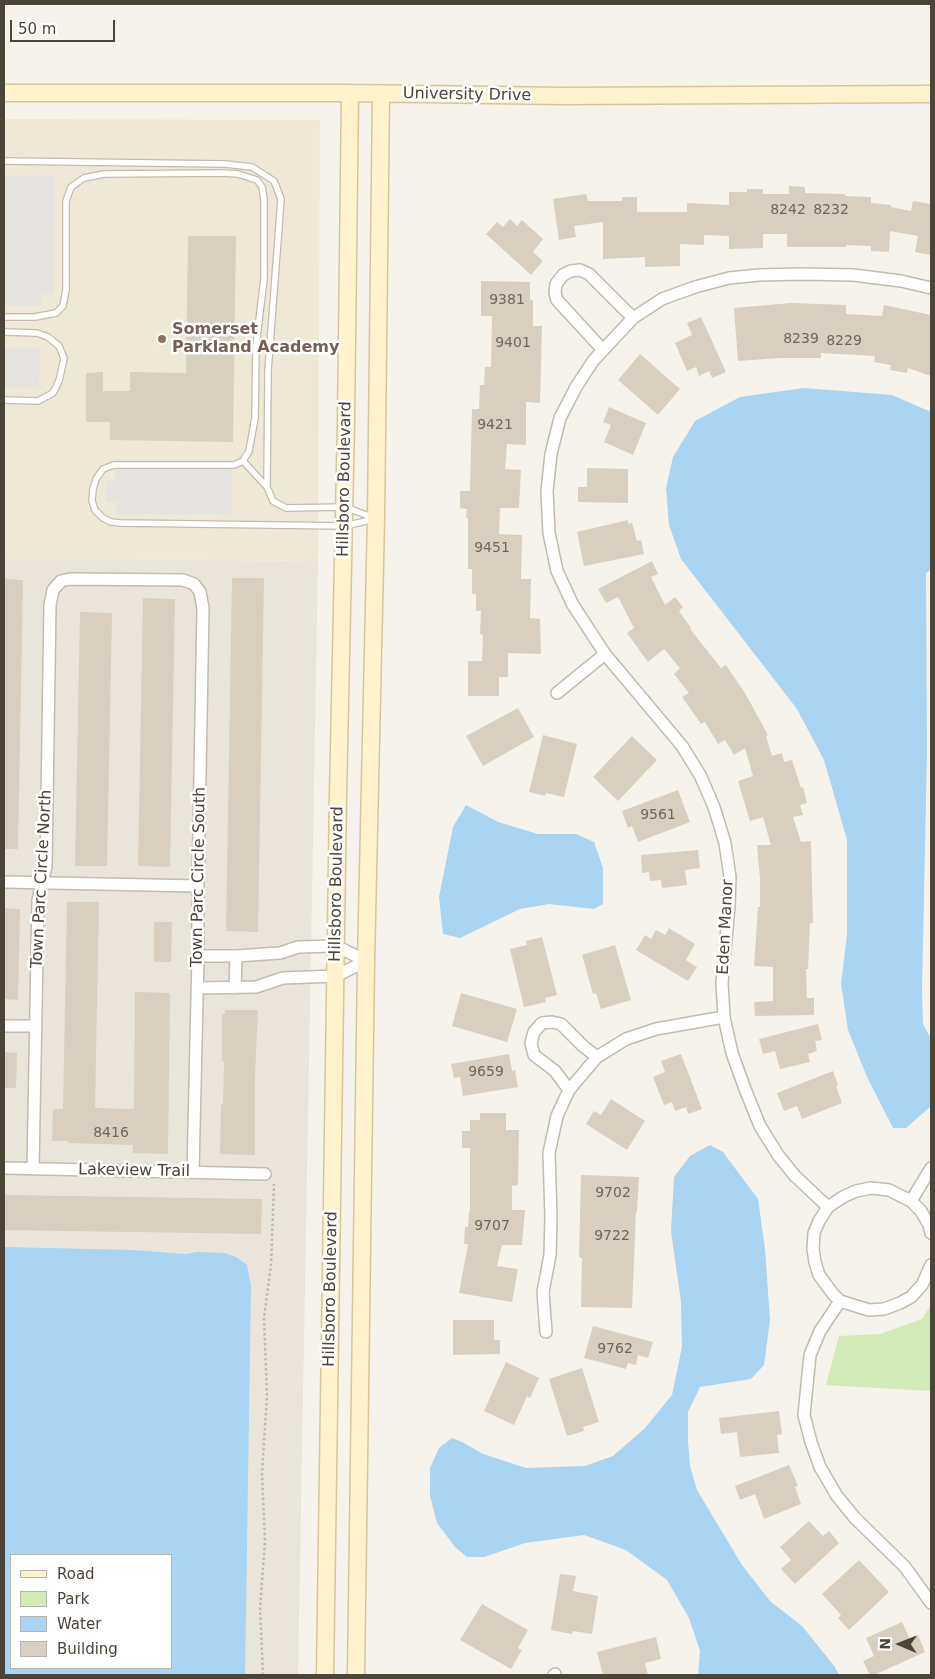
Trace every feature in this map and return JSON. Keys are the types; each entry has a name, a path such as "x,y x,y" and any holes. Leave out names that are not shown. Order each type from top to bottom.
{"street":[{"name":"University Drive","path":"4,92 564,96 931,94"},
{"name":"Hillsboro Boulevard","path":"324,1675 345,507 350,93"},
{"name":"Hillsboro Boulevard","path":"356,1675 366,961 376,518 381,94"},
{"path":"602,350 557,300 555,293 556,284 563,275 571,271 580,270 589,274 633,318"},
{"name":"Eden Manor","path":"828,1207 795,1176 778,1155 760,1126 732,1053 724,1018 722,983 730,877 725,843 714,807 700,775 682,746 605,654 573,605 557,571 549,533 548,491 551,454 560,418 576,387 602,350 633,318 662,300 695,287 729,278 802,274 854,275 901,281 931,288"},
{"name":"Town Parc Circle South","path":"54,590 61,581 70,579 183,580 194,584 200,592 203,608 198,988 193,1172"},
{"name":"Town Parc Circle North","path":"33,1169 38,900 46,866 50,605 54,590"},
{"path":"557,693 605,654"},
{"path":"4,882 198,886"},
{"path":"198,956 280,953 298,947 336,946 366,961"},
{"path":"235,988 236,956"},
{"path":"198,988 256,988 283,978 336,976 366,961"},
{"path":"546,1332 543,1292 550,1255 549,1153 557,1116 569,1090 587,1066 597,1057 626,1039 656,1029 724,1018"},
{"path":"569,1090 555,1071 534,1055 531,1044 534,1032 542,1023 562,1024 583,1046 597,1057"},
{"path":"4,1026 36,1026"},
{"name":"Lakeview Trail","path":"4,1168 265,1174"},
{"path":"911,1201 931,1168"},
{"path":"931,1233 921,1211 911,1201 889,1190 871,1188 849,1194 828,1207 814,1233 814,1256 819,1275 826,1286 840,1301 869,1310 884,1309 911,1297 922,1285 931,1265"},
{"path":"840,1301 820,1331 810,1356 804,1415 811,1442 820,1467 837,1496 855,1518 905,1566 931,1603"}],"lane":[{"path":"4,161 225,164 252,167 274,181 281,199 268,371 267,487"},
{"path":"4,316 35,317 56,313 63,306 66,290 66,201 71,187 84,178 104,174 223,173 238,174 257,180 262,186 264,199 264,279 256,346 255,418 249,451 243,461 230,465 114,465 103,469 93,489 92,501 95,510 103,518 111,522 121,523 344,526 376,518"},
{"path":"4,332 37,333 48,337 59,346 64,358 60,381 53,393 38,401 4,400"},
{"path":"243,461 267,487 273,501 286,508 345,507 376,518"}],"path":[{"path":"263,1675 260,1615 265,1542 262,1474 267,1396 264,1318 271,1265 274,1176 265,1174"}],"shaded area":[{"name":"Somerset Parkland Academy","path":"4,119 320,120 318,561 4,558"},
{"path":"4,176 55,176 54,293 42,294 42,305 4,305"},
{"path":"4,348 40,348 39,388 4,388"},
{"path":"115,459 231,460 232,515 116,514 116,502 106,502 106,481 115,481"},
{"path":"4,558 318,561 298,1675 4,1675"}],"green space":[{"path":"931,1305 931,1391 826,1385 839,1336 880,1334 922,1319"}],"water":[{"path":"804,388 892,395 931,412 931,570 926,573 927,752 922,991 923,1024 931,1039 931,1106 906,1128 893,1128 867,1077 848,1030 841,984 847,935 847,840 824,760 797,709 681,559 669,525 666,488 673,457 695,421 740,397"},
{"path":"466,805 498,822 538,834 576,834 594,842 603,868 603,904 594,909 549,904 520,909 460,938 443,934 439,897 453,827"},
{"path":"710,1145 723,1152 758,1199 765,1249 770,1320 764,1365 751,1379 700,1387 688,1412 690,1466 697,1490 742,1565 770,1601 802,1626 835,1667 839,1675 698,1675 700,1651 689,1618 667,1580 626,1550 584,1535 525,1543 484,1557 467,1557 455,1547 437,1523 430,1496 430,1468 439,1448 452,1438 483,1454 526,1468 585,1466 613,1456 645,1428 672,1395 682,1347 681,1302 671,1231 674,1177 690,1156"},
{"path":"4,1247 132,1250 186,1254 197,1252 224,1253 236,1257 247,1265 251,1286 245,1675 4,1675"}],"building":[{"path":"789,186 805,187 805,193 871,197 871,203 891,205 891,207 911,211 913,201 931,204 930,255 915,252 918,236 890,231 889,252 871,251 871,246 787,247 787,234 763,234 763,248 729,249 729,236 704,235 704,245 680,244 680,266 645,267 645,257 603,259 603,222 574,226 576,237 559,240 553,199 586,194 588,201 622,201 622,197 637,197 637,212 687,212 687,203 729,205 729,192 747,192 747,189 763,189 763,194 789,194"},
{"path":"510,219 517,226 522,220 543,239 533,252 543,261 531,275 486,234 497,222 503,227"},
{"path":"188,236 236,236 233,442 110,440 110,422 86,422 86,373 103,372 103,391 130,391 130,372 186,373"},
{"path":"481,281 530,282 530,300 533,300 533,326 542,326 540,403 526,402 526,445 507,444 505,469 521,470 519,508 500,508 499,534 522,535 521,579 531,579 530,618 540,619 541,654 508,653 508,677 499,677 499,696 468,696 468,661 482,661 483,635 480,634 481,611 476,611 476,594 472,594 472,569 468,569 468,518 466,518 467,509 460,508 460,491 470,491 472,409 479,409 480,385 484,385 485,367 491,367 492,316 481,316"},
{"path":"791,303 846,305 846,314 882,316 884,305 931,315 931,376 908,368 907,373 890,370 891,365 874,362 875,356 821,353 821,358 738,361 734,308"},
{"path":"701,317 726,372 712,378 709,371 699,376 696,367 687,371 675,343 692,335 687,323"},
{"path":"640,354 680,389 658,415 618,380"},
{"path":"609,407 646,423 633,455 604,442 611,425 603,422"},
{"path":"587,468 628,469 628,503 578,502 578,487 587,487"},
{"path":"628,520 628,524 632,523 637,541 641,540 644,554 584,566 577,532"},
{"path":"652,561 658,574 651,577 665,605 675,597 683,607 679,611 690,629 721,668 726,665 745,693 768,735 766,736 772,756 782,753 784,762 792,760 801,788 803,787 807,803 800,805 803,815 793,817 801,842 811,841 813,923 810,923 808,969 806,969 807,998 814,998 814,1015 755,1016 754,1002 773,1001 773,967 754,966 758,907 760,907 757,845 771,845 763,817 750,821 738,781 753,776 745,748 734,755 725,740 718,744 705,722 701,724 682,697 689,693 674,674 680,668 664,649 648,662 627,633 634,628 618,597 606,603 598,589"},
{"path":"232,578 264,578 258,932 226,931"},
{"path":"4,579 23,580 18,849 4,849"},
{"path":"143,598 175,599 170,867 138,866"},
{"path":"80,612 112,613 107,866 75,866"},
{"path":"518,708 534,737 483,766 466,736"},
{"path":"543,735 577,744 564,797 546,793 545,796 529,792"},
{"path":"632,736 657,760 618,801 593,777"},
{"path":"678,790 690,822 638,842 632,826 628,828 622,811"},
{"path":"698,850 700,868 685,870 687,885 662,888 661,880 650,881 649,872 642,873 641,855"},
{"path":"67,902 99,902 95,1108 134,1109 135,992 170,993 168,1154 133,1153 133,1145 52,1141 53,1109 63,1109"},
{"path":"4,908 20,909 18,1000 4,999"},
{"path":"154,922 172,922 171,962 154,962"},
{"path":"669,928 695,944 686,960 697,967 688,981 636,950 645,935 651,939 656,930 665,935"},
{"path":"542,937 557,995 545,998 546,1002 524,1007 510,949 527,945 526,941"},
{"path":"615,945 631,1000 601,1009 596,993 593,994 582,955"},
{"path":"461,993 517,1009 507,1042 452,1026"},
{"path":"225,1010 258,1010 255,1077 255,1155 220,1154 224,1061 222,1061 222,1014 225,1014"},
{"path":"818,1024 822,1040 815,1041 817,1051 808,1054 810,1062 780,1069 775,1051 763,1054 759,1039"},
{"path":"4,1052 17,1053 16,1088 4,1088"},
{"path":"509,1054 512,1071 515,1070 518,1087 463,1096 460,1077 454,1078 451,1064"},
{"path":"681,1054 702,1109 688,1114 686,1107 675,1111 672,1102 664,1105 653,1077 665,1072 661,1061"},
{"path":"833,1071 842,1103 802,1119 797,1106 784,1111 777,1093"},
{"path":"611,1099 645,1121 627,1150 586,1124 594,1111 601,1115"},
{"path":"480,1113 506,1113 506,1130 519,1130 518,1185 512,1186 512,1210 525,1210 522,1245 502,1245 497,1266 518,1269 512,1302 459,1293 468,1244 464,1244 465,1227 468,1227 470,1212 470,1148 462,1148 462,1131 470,1131 470,1120 480,1120"},
{"path":"581,1175 639,1177 632,1308 581,1307 582,1258 579,1257"},
{"path":"4,1195 262,1199 261,1234 4,1230"},
{"path":"453,1320 494,1320 494,1340 500,1340 500,1354 453,1355"},
{"path":"593,1326 653,1342 648,1358 638,1355 636,1365 628,1363 626,1369 584,1358"},
{"path":"506,1362 539,1378 530,1398 527,1396 514,1425 484,1411"},
{"path":"582,1368 599,1422 583,1427 584,1431 567,1436 549,1379"},
{"path":"779,1411 782,1434 777,1435 779,1453 740,1457 737,1432 721,1434 719,1418"},
{"path":"789,1465 798,1486 795,1487 801,1504 764,1519 755,1494 740,1500 735,1486"},
{"path":"809,1521 823,1536 829,1531 839,1543 795,1584 781,1569 791,1560 780,1547"},
{"path":"859,1560 889,1592 849,1630 838,1618 841,1615 822,1594"},
{"path":"560,1574 576,1576 573,1591 598,1596 592,1634 573,1631 572,1634 551,1630"},
{"path":"482,1604 528,1630 518,1648 522,1650 511,1669 460,1640"},
{"path":"902,1622 910,1639 918,1635 925,1652 874,1675 870,1675 863,1661 874,1656 866,1638"},
{"path":"656,1637 661,1659 645,1663 648,1675 603,1675 597,1652"}],"place":[{"name":"Somerset Parkland Academy","path":"162,339"}]}
